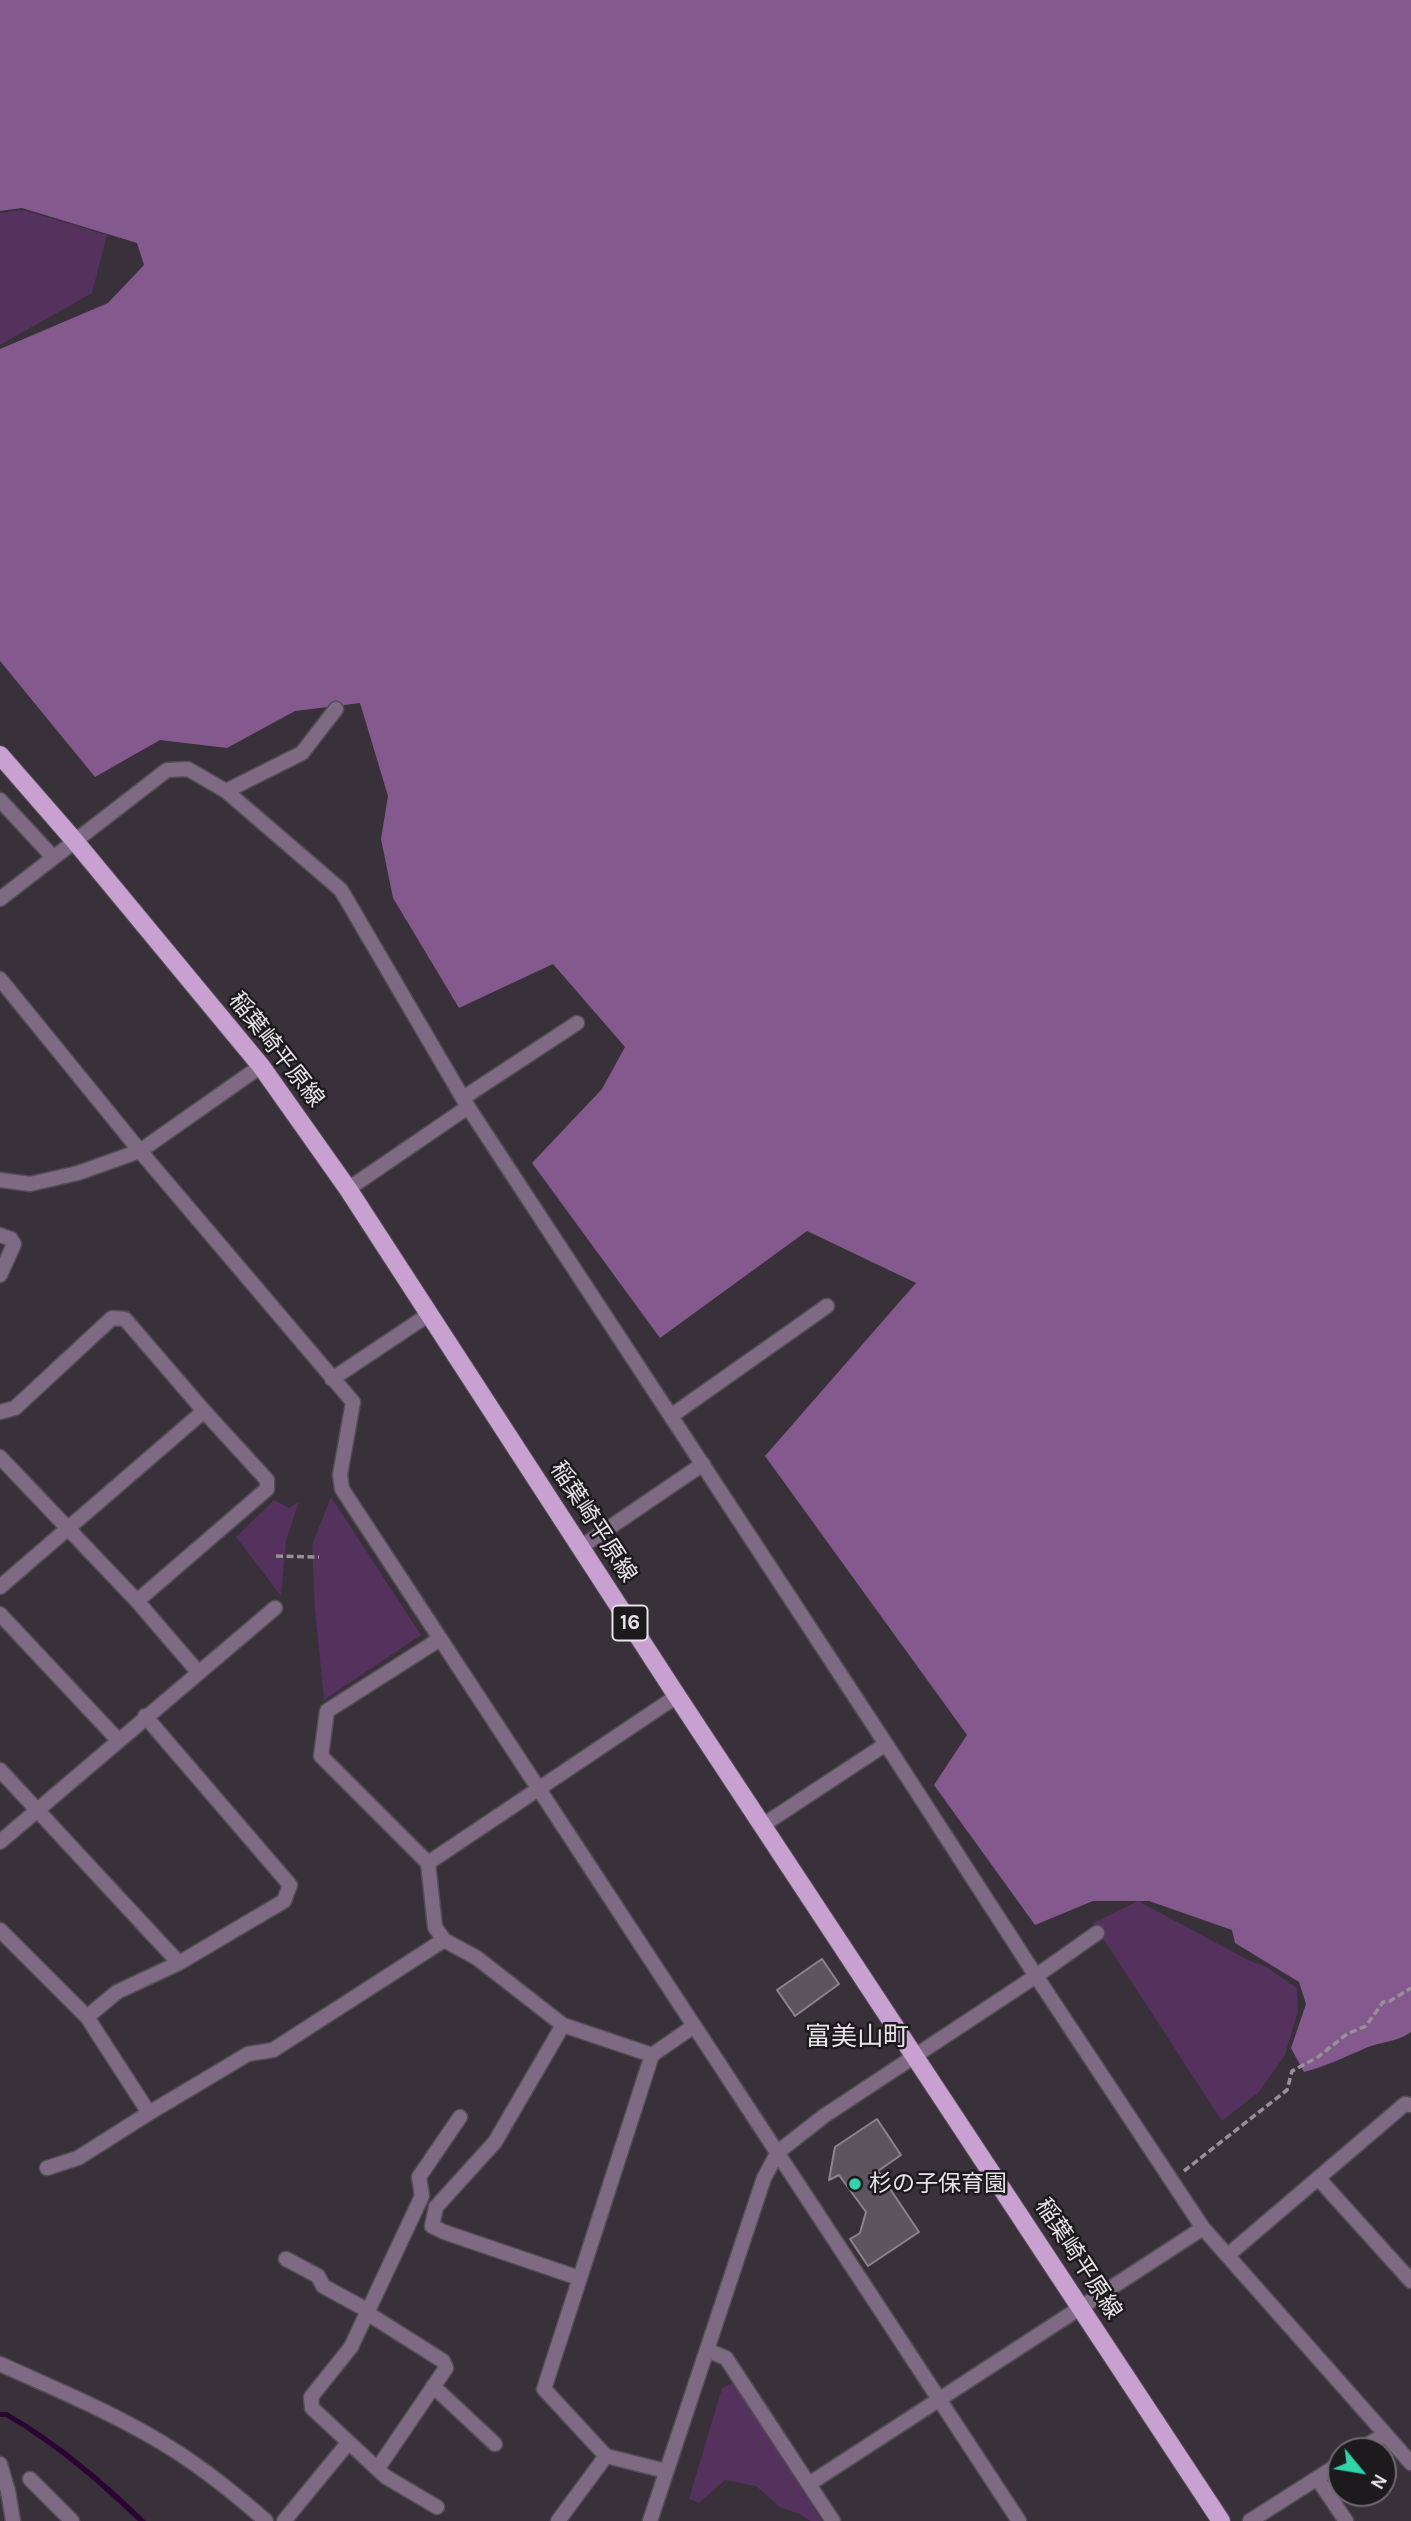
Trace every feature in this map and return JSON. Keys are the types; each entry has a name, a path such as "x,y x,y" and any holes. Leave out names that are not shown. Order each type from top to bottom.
{"main road":[{"name":"稲葉崎平原線","path":"0,755 261,1066 348,1189 677,1696 1221,2521"}],"street":[{"path":"226,791 302,753 336,709"},
{"path":"0,899 167,770 188,769 226,791 341,890 466,1102 1203,2228 1411,2463"},
{"path":"0,800 53,857"},
{"path":"0,979 140,1151 353,1402 340,1475 342,1489 1018,2521"},
{"path":"348,1189 577,1023"},
{"path":"0,1180 30,1184 78,1173 140,1151 261,1066"},
{"path":"0,1235 11,1239 14,1244 0,1275"},
{"path":"671,1416 827,1306"},
{"path":"332,1379 428,1315"},
{"path":"0,1412 15,1408 112,1318 125,1319 267,1479 267,1489 137,1601"},
{"path":"0,1587 204,1411"},
{"path":"0,1457 137,1601 198,1672"},
{"path":"581,1547 704,1464"},
{"path":"0,1842 275,1608"},
{"path":"0,1614 118,1740"},
{"path":"440,1639 327,1711 321,1756 428,1863 435,1927 444,1940 477,1958 563,2025 652,2055"},
{"path":"428,1863 677,1696"},
{"path":"87,2017 117,1992 179,1963 284,1901 290,1885 145,1716"},
{"path":"763,1825 886,1744"},
{"path":"0,1770 179,1963"},
{"path":"0,1930 87,2017 149,2113"},
{"path":"650,2521 764,2178 778,2152 824,2116 1097,1933"},
{"path":"47,2168 78,2158 248,2054 273,2050 444,1940"},
{"path":"563,2025 495,2142 436,2207 432,2226 579,2278"},
{"path":"666,2470 606,2456 544,2389 652,2055 694,2026"},
{"path":"1228,2255 1405,2104 1411,2105"},
{"path":"437,2507 386,2477 312,2408 311,2397 351,2347 422,2196 419,2177 460,2116"},
{"path":"1318,2178 1411,2281"},
{"path":"809,2484 1203,2228"},
{"path":"286,2259 318,2276 323,2286 367,2311 443,2361 446,2368 378,2468"},
{"path":"707,2350 726,2358 833,2521"},
{"path":"0,2364 160,2441 266,2521"},
{"path":"433,2386 495,2444"},
{"path":"1380,2437 1385,2434"},
{"path":"284,2521 348,2443"},
{"path":"558,2521 606,2456"},
{"path":"0,2464 13,2521"},
{"path":"1250,2521 1327,2472"},
{"path":"1317,2478 1346,2521"},
{"path":"30,2479 72,2521"}],"path":[{"path":"276,1556 319,1558"},
{"path":"1172,2180 1287,2090 1292,2071 1318,2057 1347,2034 1366,2026 1383,2002 1390,2001 1411,1987"}],"shaded area":[{"path":"0,0 1411,0 1411,2032 1304,2072 1291,2048 1306,2004 1299,1982 1235,1943 1232,1930 1149,1901 1093,1901 1035,1925 934,1785 967,1735 765,1456 916,1283 807,1231 660,1338 532,1163 602,1089 625,1047 553,964 459,1008 393,898 381,839 388,796 360,703 295,711 227,748 160,740 95,777 0,661 0,349 108,303 144,265 137,243 22,208 0,211"},
{"path":"23,210 107,235 92,293 0,345 0,213"},
{"path":"331,1497 421,1635 324,1700 312,1545"},
{"path":"274,1500 289,1508 299,1502 286,1541 281,1596 236,1537"},
{"path":"1138,1901 1250,1961 1265,1966 1297,1988 1298,2011 1285,2055 1259,2092 1222,2121 1093,1923"},
{"path":"734,2383 822,2521 811,2521 780,2507 756,2486 725,2480 699,2503 689,2499 722,2388"},
{"path":"0,2412 7,2412 62,2449 97,2476 146,2521 138,2521 75,2465 24,2428 6,2417 0,2417"}],"building":[{"path":"822,1959 839,1984 795,2016 777,1990"},
{"path":"877,2119 901,2155 878,2171 919,2232 868,2266 850,2239 860,2233 866,2212 839,2175 829,2180 835,2147"}],"place":[{"name":"杉の子保育園","path":"855,2184"}],"district":[{"name":"富美山町","path":"857,2038"}]}
